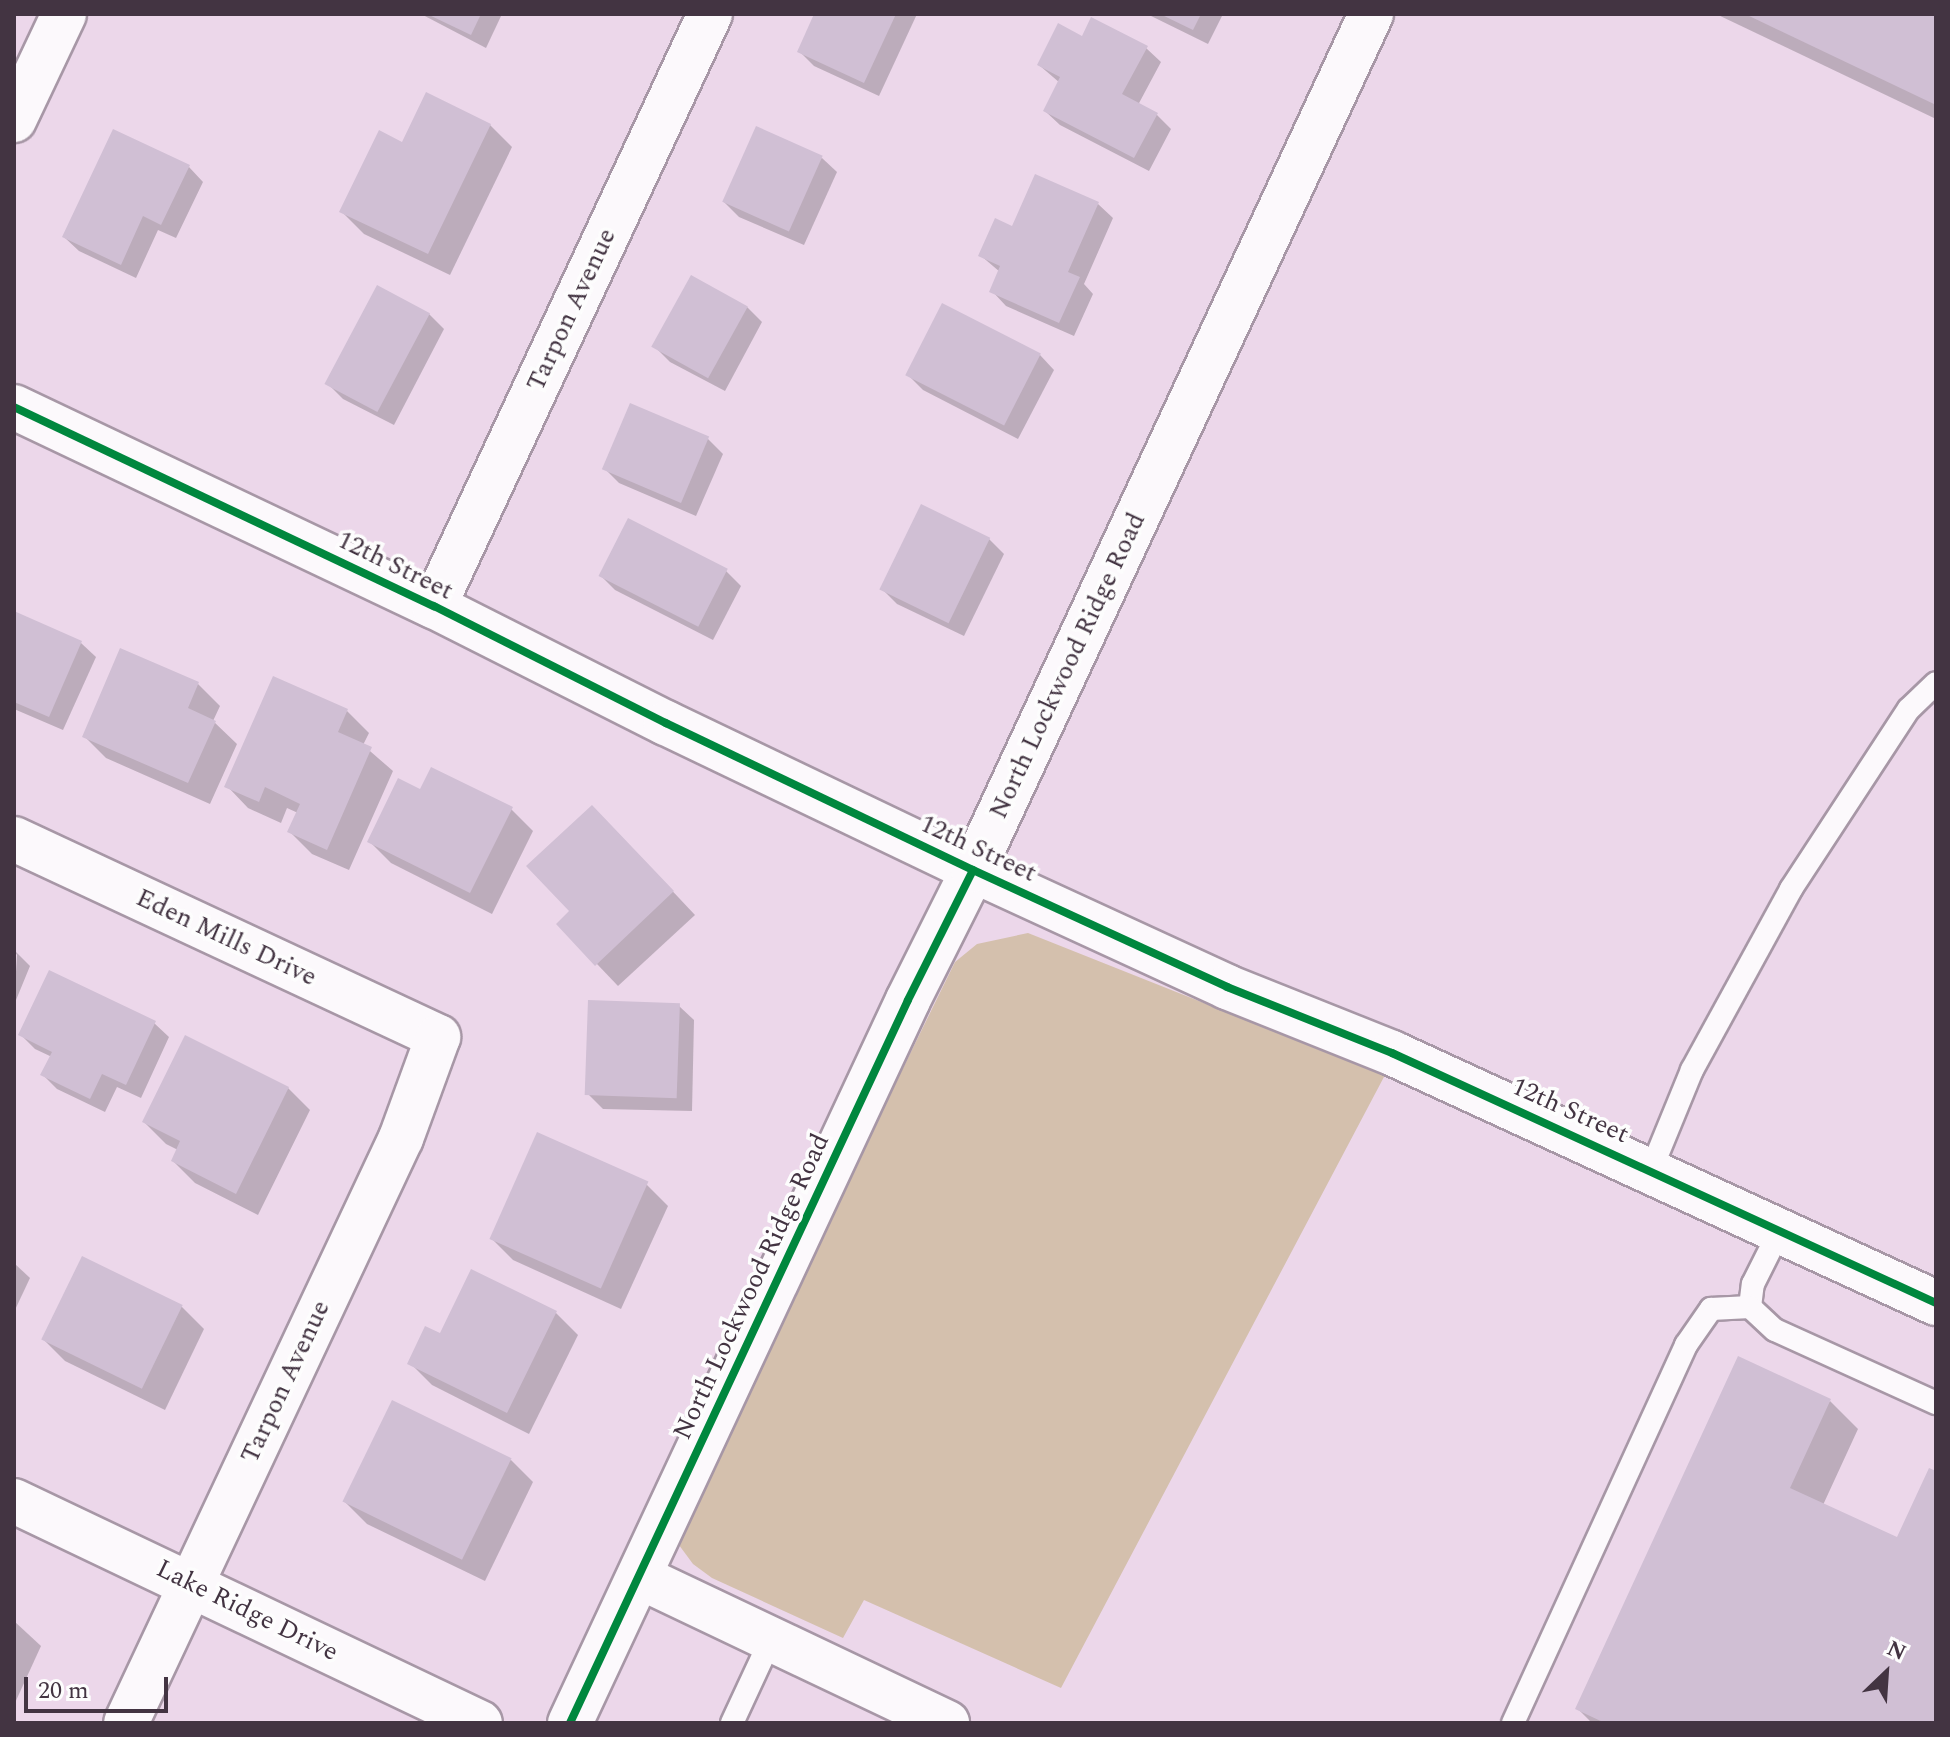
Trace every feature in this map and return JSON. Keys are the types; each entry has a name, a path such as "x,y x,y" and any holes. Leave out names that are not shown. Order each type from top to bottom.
{"street":[{"path":"14,120 64,14"},
{"name":"Tarpon Avenue","path":"434,606 710,14"},
{"name":"North Lockwood Ridge Road","path":"570,1723 908,1000 973,870 1371,14"},
{"name":"12th Street","path":"14,407 434,606 666,723 973,870 1227,987 1392,1053 1936,1303"},
{"name":"Eden Mills Drive","path":"14,839 438,1037"},
{"name":"Tarpon Avenue","path":"126,1723 401,1138 438,1037"},
{"name":"Lake Ridge Drive","path":"14,1501 480,1723"},
{"path":"640,1577 947,1723"}],"lane":[{"name":"12th Street","path":"1651,1170 1692,1070 1784,902 1909,709 1936,683"},
{"path":"1750,1307 1753,1284 1780,1230"},
{"path":"1517,1722 1686,1345 1711,1309 1750,1307 1775,1330 1936,1403"},
{"path":"732,1723 770,1641"}],"shaded area":[{"path":"1028,933 1385,1075 1061,1688 864,1600 843,1638 712,1578 693,1564 676,1541 688,1507 955,962 977,944"}],"building":[{"path":"427,14 481,14 471,35"},
{"path":"814,14 896,14 864,83 797,52"},
{"path":"1160,14 1201,14 1193,30"},
{"path":"1745,14 1936,14 1936,105"},
{"path":"1091,17 1148,46 1122,94 1158,113 1134,158 1043,111 1060,77 1037,65 1058,23 1082,36"},
{"path":"426,92 491,124 428,254 339,212 379,130 402,142"},
{"path":"756,126 823,156 789,232 722,202"},
{"path":"113,129 190,165 161,225 143,216 121,265 62,237"},
{"path":"1035,174 1099,202 1068,272 1080,277 1059,323 989,292 1000,266 978,256 995,218 1012,226"},
{"path":"691,275 748,307 708,378 651,347"},
{"path":"377,285 430,313 377,412 324,384"},
{"path":"942,303 1041,353 1004,426 905,375"},
{"path":"630,403 709,437 681,503 602,469"},
{"path":"921,504 990,538 949,623 879,589"},
{"path":"628,518 728,569 698,627 598,576"},
{"path":"14,611 82,641 49,717 14,702"},
{"path":"120,648 199,682 188,708 216,721 188,783 82,737"},
{"path":"273,676 348,709 338,732 372,747 327,850 287,832 300,804 265,787 259,802 224,787"},
{"path":"431,767 513,807 470,893 367,842 398,778 420,789"},
{"path":"592,805 674,891 595,966 556,924 569,911 526,866"},
{"path":"49,970 156,1021 126,1085 102,1074 90,1099 40,1075 52,1052 18,1035"},
{"path":"588,1000 680,1003 677,1098 585,1095"},
{"path":"185,1035 289,1087 236,1194 171,1161 180,1141 142,1122"},
{"path":"537,1132 648,1182 601,1289 489,1239"},
{"path":"82,1256 183,1305 142,1389 41,1340"},
{"path":"471,1269 557,1311 507,1413 407,1364 425,1326 440,1333"},
{"path":"1738,1356 1831,1399 1790,1488 1897,1537 1929,1468 1936,1471 1936,1723 1605,1723 1575,1709"},
{"path":"392,1400 512,1458 462,1560 342,1502"}],"cycle path":[{"path":"14,407 434,606 666,723 973,870 1227,987 1392,1053 1936,1303"},
{"path":"570,1723 908,1000 973,870"}]}
